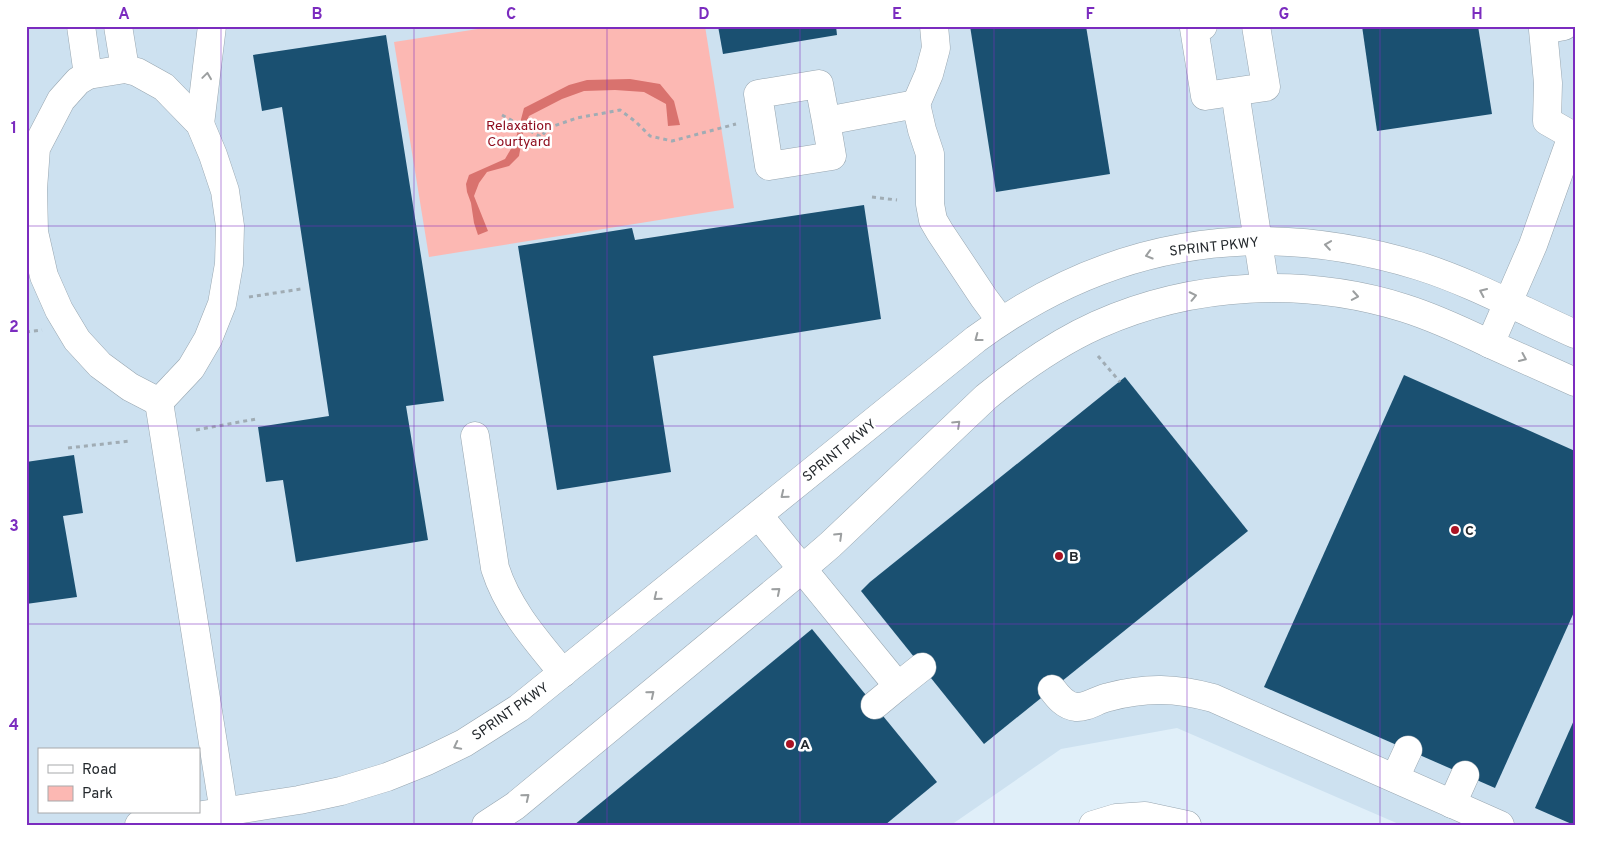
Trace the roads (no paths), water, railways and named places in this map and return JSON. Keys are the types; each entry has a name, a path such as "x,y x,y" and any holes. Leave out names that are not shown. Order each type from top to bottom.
{"street":[{"path":"81,26 88,75"},
{"path":"118,26 125,69"},
{"path":"200,124 212,26"},
{"path":"934,26 936,48 929,74 916,104 930,154 930,204 934,220 967,273 1001,321"},
{"path":"1203,26 1194,28 1205,96 1266,87 1256,26"},
{"path":"1490,344 1533,245 1573,137 1547,121 1548,83 1544,30 1564,26"},
{"path":"125,69 136,72 164,87 200,124 225,191 230,226 229,264 222,304 208,339 191,368 159,402 130,387 100,365 77,340 59,310 44,276 34,232 31,139 78,81 88,75 125,69"},
{"path":"819,84 826,121 832,156 769,166 758,94 819,84"},
{"path":"1235,92 1265,287"},
{"path":"826,121 916,104"},
{"name":"SPRINT PKWY","path":"139,825 225,818 341,791 387,777 464,743 519,708 976,339 1033,301 1069,284 1129,261 1195,245 1257,240 1316,243 1348,248 1420,267 1452,278 1575,334"},
{"path":"489,824 515,806 830,545 986,397 1040,356 1097,325 1133,311 1205,293 1265,287 1328,291 1368,298 1437,320 1575,382"},
{"path":"159,402 225,818"},
{"path":"474,436 494,568 500,586 510,605 563,673"},
{"path":"759,516 898,686"},
{"path":"875,705 922,667"},
{"path":"1052,689 1068,705 1076,707 1136,690 1165,689 1197,693 1213,698 1500,825"},
{"path":"1395,778 1408,750"},
{"path":"1452,804 1465,775"},
{"path":"1093,825 1116,818 1145,816 1187,825"}],"place":[{"name":"C","path":"1455,530"},
{"name":"B","path":"1059,556"},
{"name":"A","path":"790,744"}],"park label":[{"name":"Relaxation Courtyard","path":"519,134"}]}
